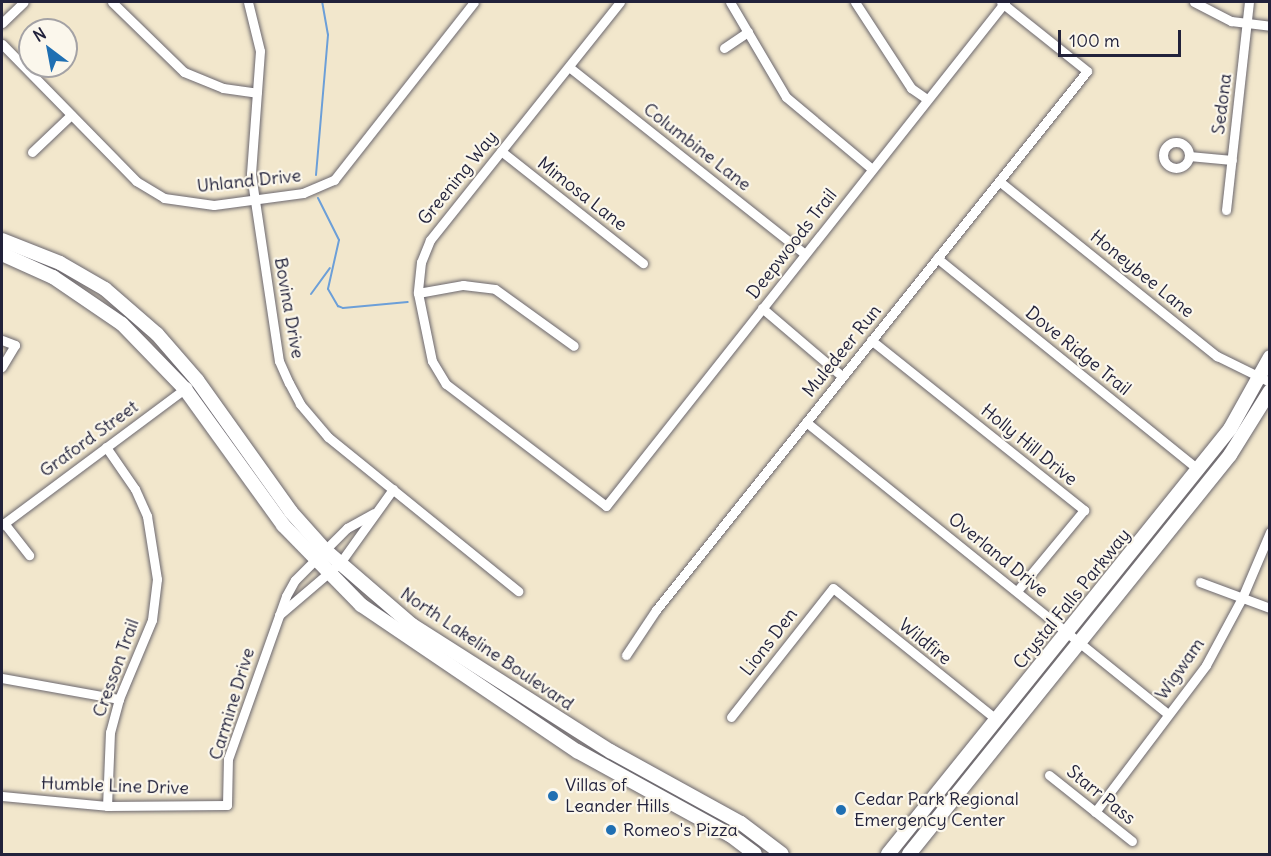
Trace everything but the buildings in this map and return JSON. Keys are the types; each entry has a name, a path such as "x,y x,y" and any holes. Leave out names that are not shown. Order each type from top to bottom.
{"main road":[{"name":"North Lakeline Boulevard","path":"2,240 60,263 105,289 157,334 197,380 291,512 326,550 372,593 440,643 610,751 741,823 782,855"},
{"name":"North Lakeline Boulevard","path":"2,254 89,298 122,324 184,389 245,477 314,561 362,605 468,680 577,751 722,830 755,855"},
{"name":"Crystal Falls Parkway","path":"909,855 1265,381 1269,357"},
{"name":"Crystal Falls Parkway","path":"888,855 997,720 1073,637 1230,454 1269,391"}],"street":[{"path":"2,23 24,2"},
{"path":"112,2 184,72 223,88 257,93"},
{"name":"Bovina Drive","path":"248,2 260,51 251,149 254,199 279,361 289,383 321,429 518,591"},
{"name":"Uhland Drive","path":"2,44 136,182 164,198 214,205 303,193 334,180 474,2"},
{"name":"Greening Way","path":"606,506 446,384 432,360 418,293 421,262 430,240 620,2"},
{"path":"730,2 792,104 872,169"},
{"path":"855,2 911,88 927,99"},
{"name":"Deepwoods Trail","path":"606,506 1003,2"},
{"name":"Muledeer Run","path":"626,655 656,610 1087,71 1003,2"},
{"path":"1194,2 1231,21 1269,26"},
{"name":"Sedona","path":"1226,210 1249,2"},
{"path":"724,48 748,32"},
{"name":"Columbine Lane","path":"569,67 806,254"},
{"path":"32,152 71,115"},
{"name":"Mimosa Lane","path":"501,151 643,263"},
{"path":"1189,156 1232,160"},
{"name":"Honeybee Lane","path":"999,181 1217,356 1265,381"},
{"name":"Dove Ridge Trail","path":"937,258 1199,470"},
{"path":"418,293 463,285 495,289 574,346"},
{"path":"762,308 843,377"},
{"path":"2,340 15,345 2,367"},
{"name":"Holly Hill Drive","path":"871,340 1084,510 1017,591"},
{"name":"Graford Street","path":"3,524 197,380"},
{"name":"Overland Drive","path":"806,422 1168,714"},
{"name":"Cresson Trail","path":"106,447 135,489 147,516 157,579 152,620 119,699 110,732 107,806"},
{"name":"Carmine Drive","path":"279,615 340,563 393,489"},
{"name":"Carmine Drive","path":"227,805 228,759 279,615 295,580 348,528 374,513"},
{"path":"3,524 29,555"},
{"name":"Wigwam","path":"1095,812 1206,665 1242,598 1269,532"},
{"path":"1200,582 1269,608"},
{"name":"Lions Den","path":"731,717 833,588"},
{"name":"Wildfire","path":"833,588 997,720"},
{"path":"2,678 119,699"},
{"name":"Starr Pass","path":"1049,775 1132,841"},
{"name":"Humble Line Drive","path":"2,796 107,806 227,805"}],"waterway":[{"path":"316,175 328,35 322,2"},
{"path":"318,198 339,240 328,289 338,306 343,308 408,302"},
{"path":"311,294 330,268"}],"place":[{"name":"Villas of Leander Hills","path":"553,796"},
{"name":"Cedar Park Regional Emergency Center","path":"841,810"},
{"name":"Romeo's Pizza","path":"611,830"}]}
